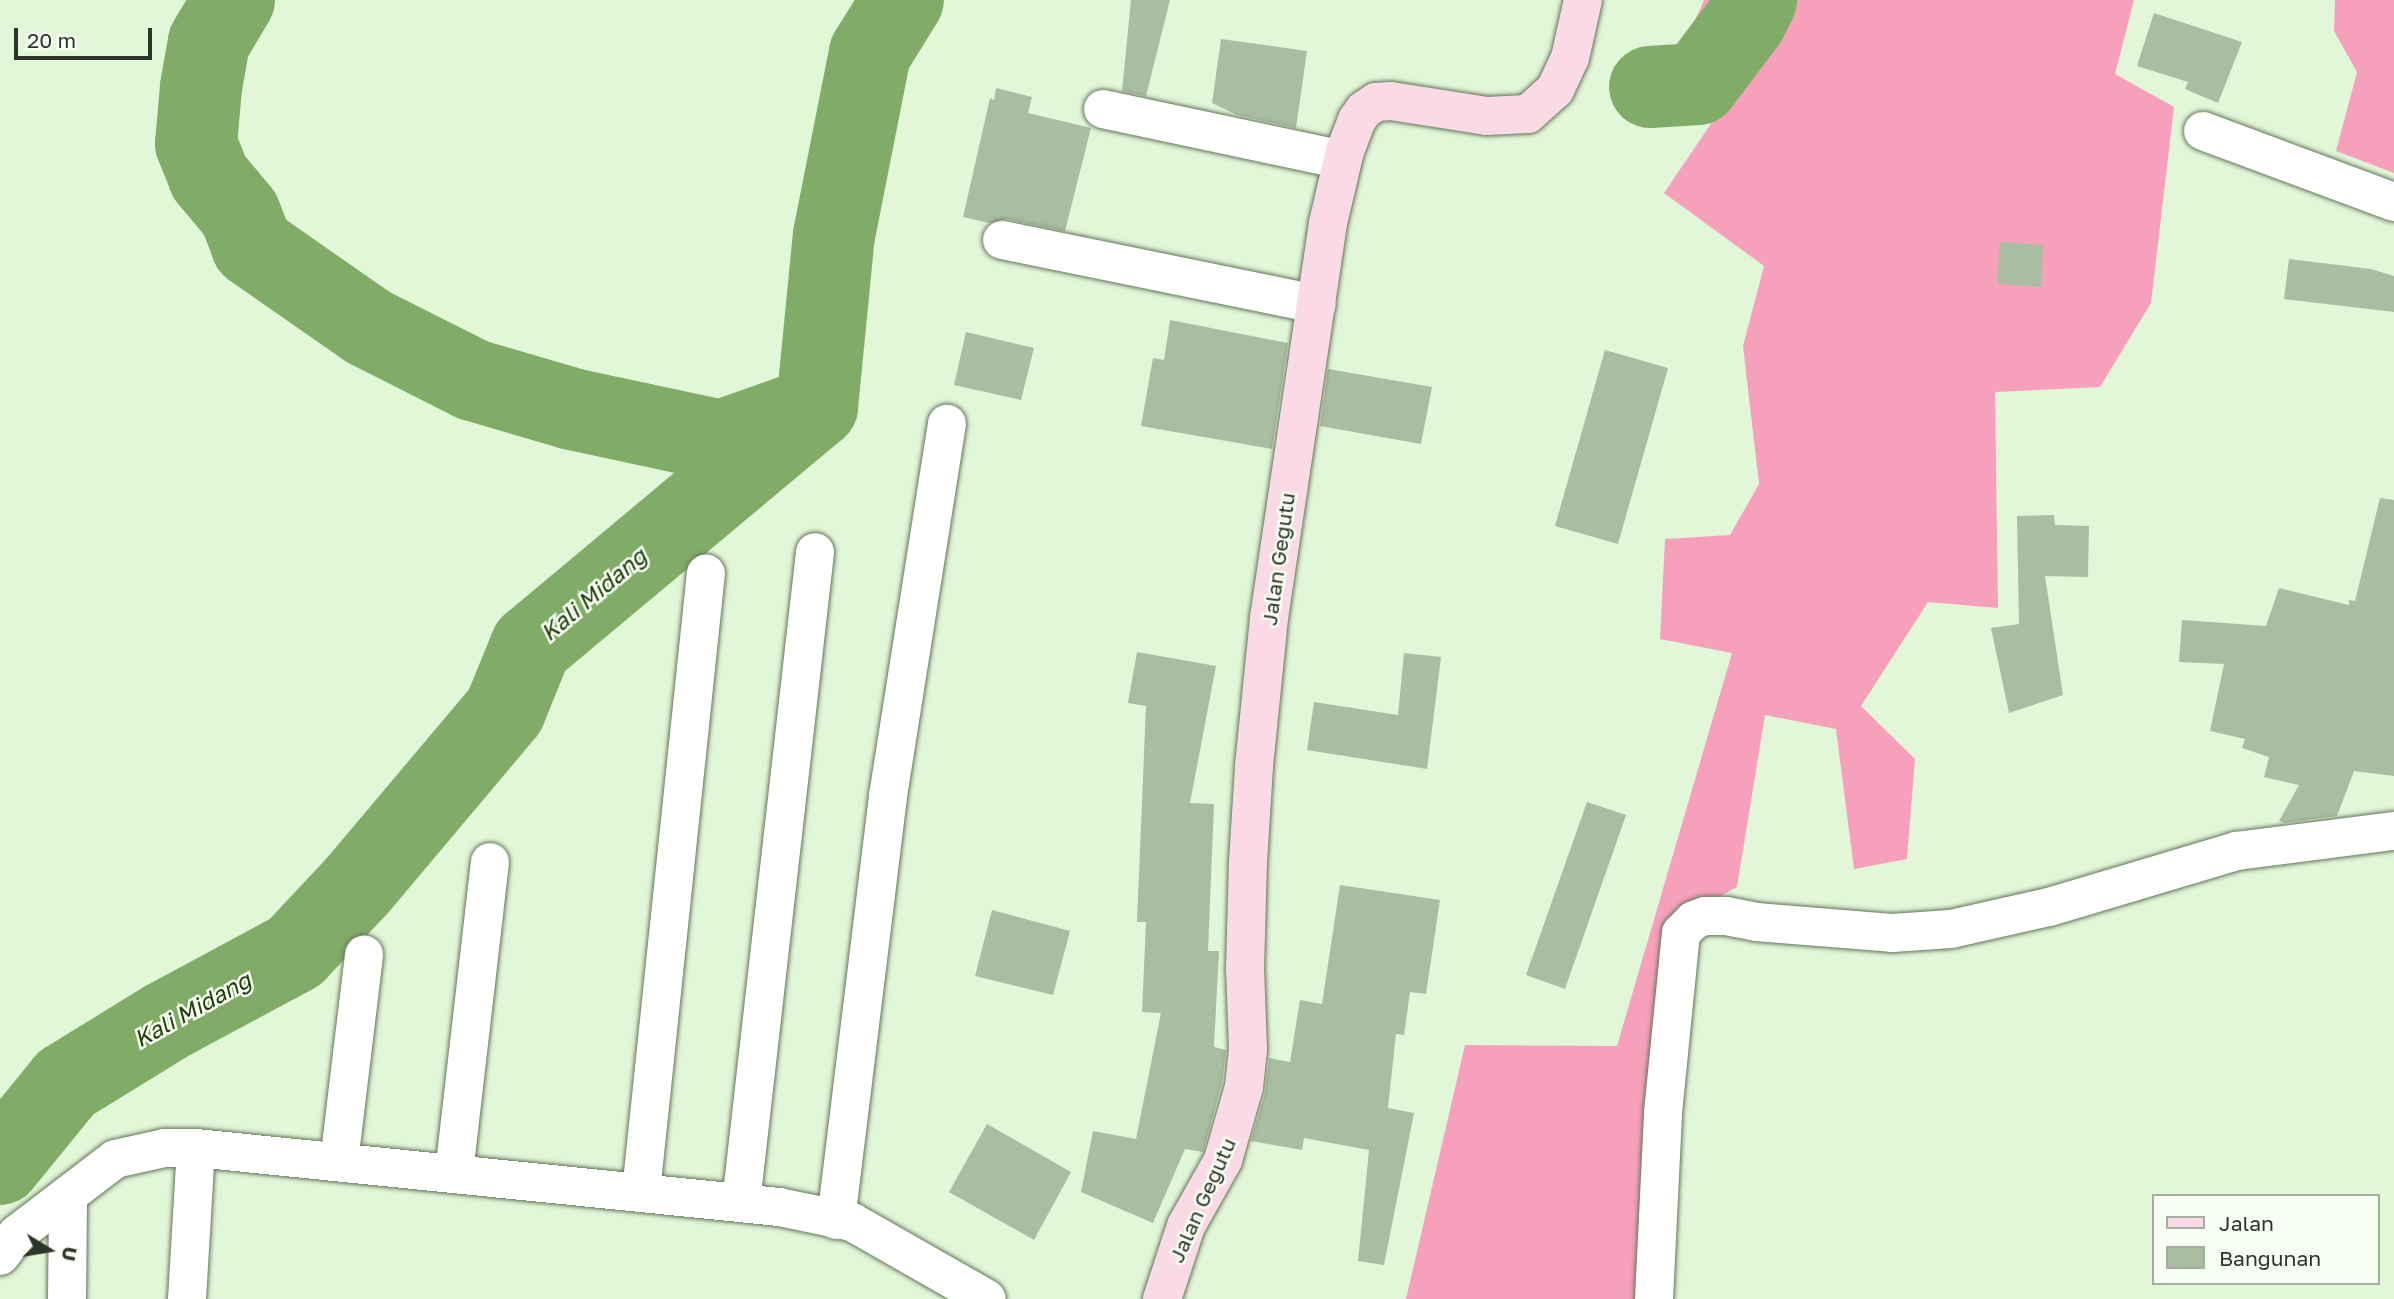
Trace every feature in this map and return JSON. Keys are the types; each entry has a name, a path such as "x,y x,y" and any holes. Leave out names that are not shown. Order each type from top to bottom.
{"street":[{"name":"Jalan Gegutu","path":"1162,1299 1186,1226 1223,1160 1244,1087 1248,1049 1245,969 1255,753 1269,618 1328,223 1342,160 1357,120 1364,110 1376,102 1391,101 1500,117 1528,114 1555,90 1570,58 1583,0"},
{"path":"1104,109 1342,160"},
{"path":"2203,131 2394,202"},
{"path":"1002,240 1317,304"},
{"path":"836,1220 888,796 947,424"},
{"path":"741,1203 815,552"},
{"path":"641,1192 706,573"},
{"path":"1654,1299 1663,1113 1681,933 1694,920 1705,916 1726,916 1756,922 1892,933 1951,929 2049,907 2237,851 2394,831"},
{"path":"454,1173 490,862"},
{"path":"339,1162 363,955"},
{"path":"0,1256 16,1234 115,1159 165,1147 196,1148 741,1203 852,1222 875,1232 987,1299"},
{"path":"187,1299 196,1148"},
{"path":"67,1299 68,1195"}],"shaded area":[{"path":"1704,0 2134,0 2115,74 2174,107 2151,303 2100,387 1995,392 1998,608 1928,602 1861,706 1915,759 1907,859 1854,869 1836,729 1765,715 1737,887 1668,924 1638,1299 1406,1299 1465,1045 1617,1046 1732,653 1660,639 1665,539 1730,535 1759,484 1743,346 1764,266 1664,193 1719,112 1691,29"},
{"path":"2335,0 2394,0 2394,173 2336,151 2357,72 2334,31"}],"building":[{"path":"1131,0 1170,0 1146,96 1122,91"},
{"path":"2154,13 2242,42 2218,103 2185,89 2188,82 2137,66"},
{"path":"1221,39 1307,51 1296,128 1237,115 1212,103"},
{"path":"996,88 1032,97 1028,113 1091,128 1065,231 1006,219 989,223 963,217 990,98 994,100"},
{"path":"2000,242 2043,245 2041,287 1997,284"},
{"path":"2289,259 2371,269 2394,276 2394,312 2284,299"},
{"path":"1170,320 1288,343 1272,449 1141,426 1153,358 1164,360"},
{"path":"966,332 1034,348 1021,400 954,385"},
{"path":"1605,350 1668,368 1618,544 1555,526"},
{"path":"1328,369 1432,387 1421,444 1320,426"},
{"path":"2380,498 2394,500 2394,776 2354,771 2337,816 2285,823 2279,821 2299,785 2264,777 2269,757 2242,748 2245,739 2210,731 2224,664 2179,662 2182,620 2266,626 2279,588 2349,605 2349,600 2355,601"},
{"path":"2054,515 2055,525 2089,526 2088,577 2045,576 2063,695 2009,713 1991,628 2019,624 2017,516"},
{"path":"1137,652 1216,666 1190,803 1214,804 1208,951 1219,951 1214,1047 1226,1050 1222,1083 1203,1152 1185,1149 1153,1223 1081,1192 1093,1131 1136,1139 1161,1013 1142,1012 1146,922 1137,922 1146,706 1128,703"},
{"path":"1404,653 1441,657 1427,769 1307,750 1314,702 1398,715"},
{"path":"1587,802 1626,815 1565,989 1526,975"},
{"path":"1340,885 1440,900 1426,994 1410,992 1404,1035 1396,1034 1388,1108 1414,1113 1384,1265 1358,1261 1369,1150 1304,1138 1302,1150 1251,1141 1265,1093 1269,1058 1290,1062 1300,1000 1322,1004"},
{"path":"992,910 1070,931 1053,995 975,976"},
{"path":"987,1124 1071,1172 1034,1240 949,1192"}],"waterway":[{"path":"234,0 209,42 201,87 196,144 209,177 240,214 252,246 368,327 473,380 572,409 721,441 800,413"},
{"name":"Kali Midang","path":"0,1164 66,1083 165,1022 295,952 357,886 505,710 531,646 817,407 834,235 870,53 903,0"},
{"path":"1650,87 1698,84 1746,20 1756,0"}]}
